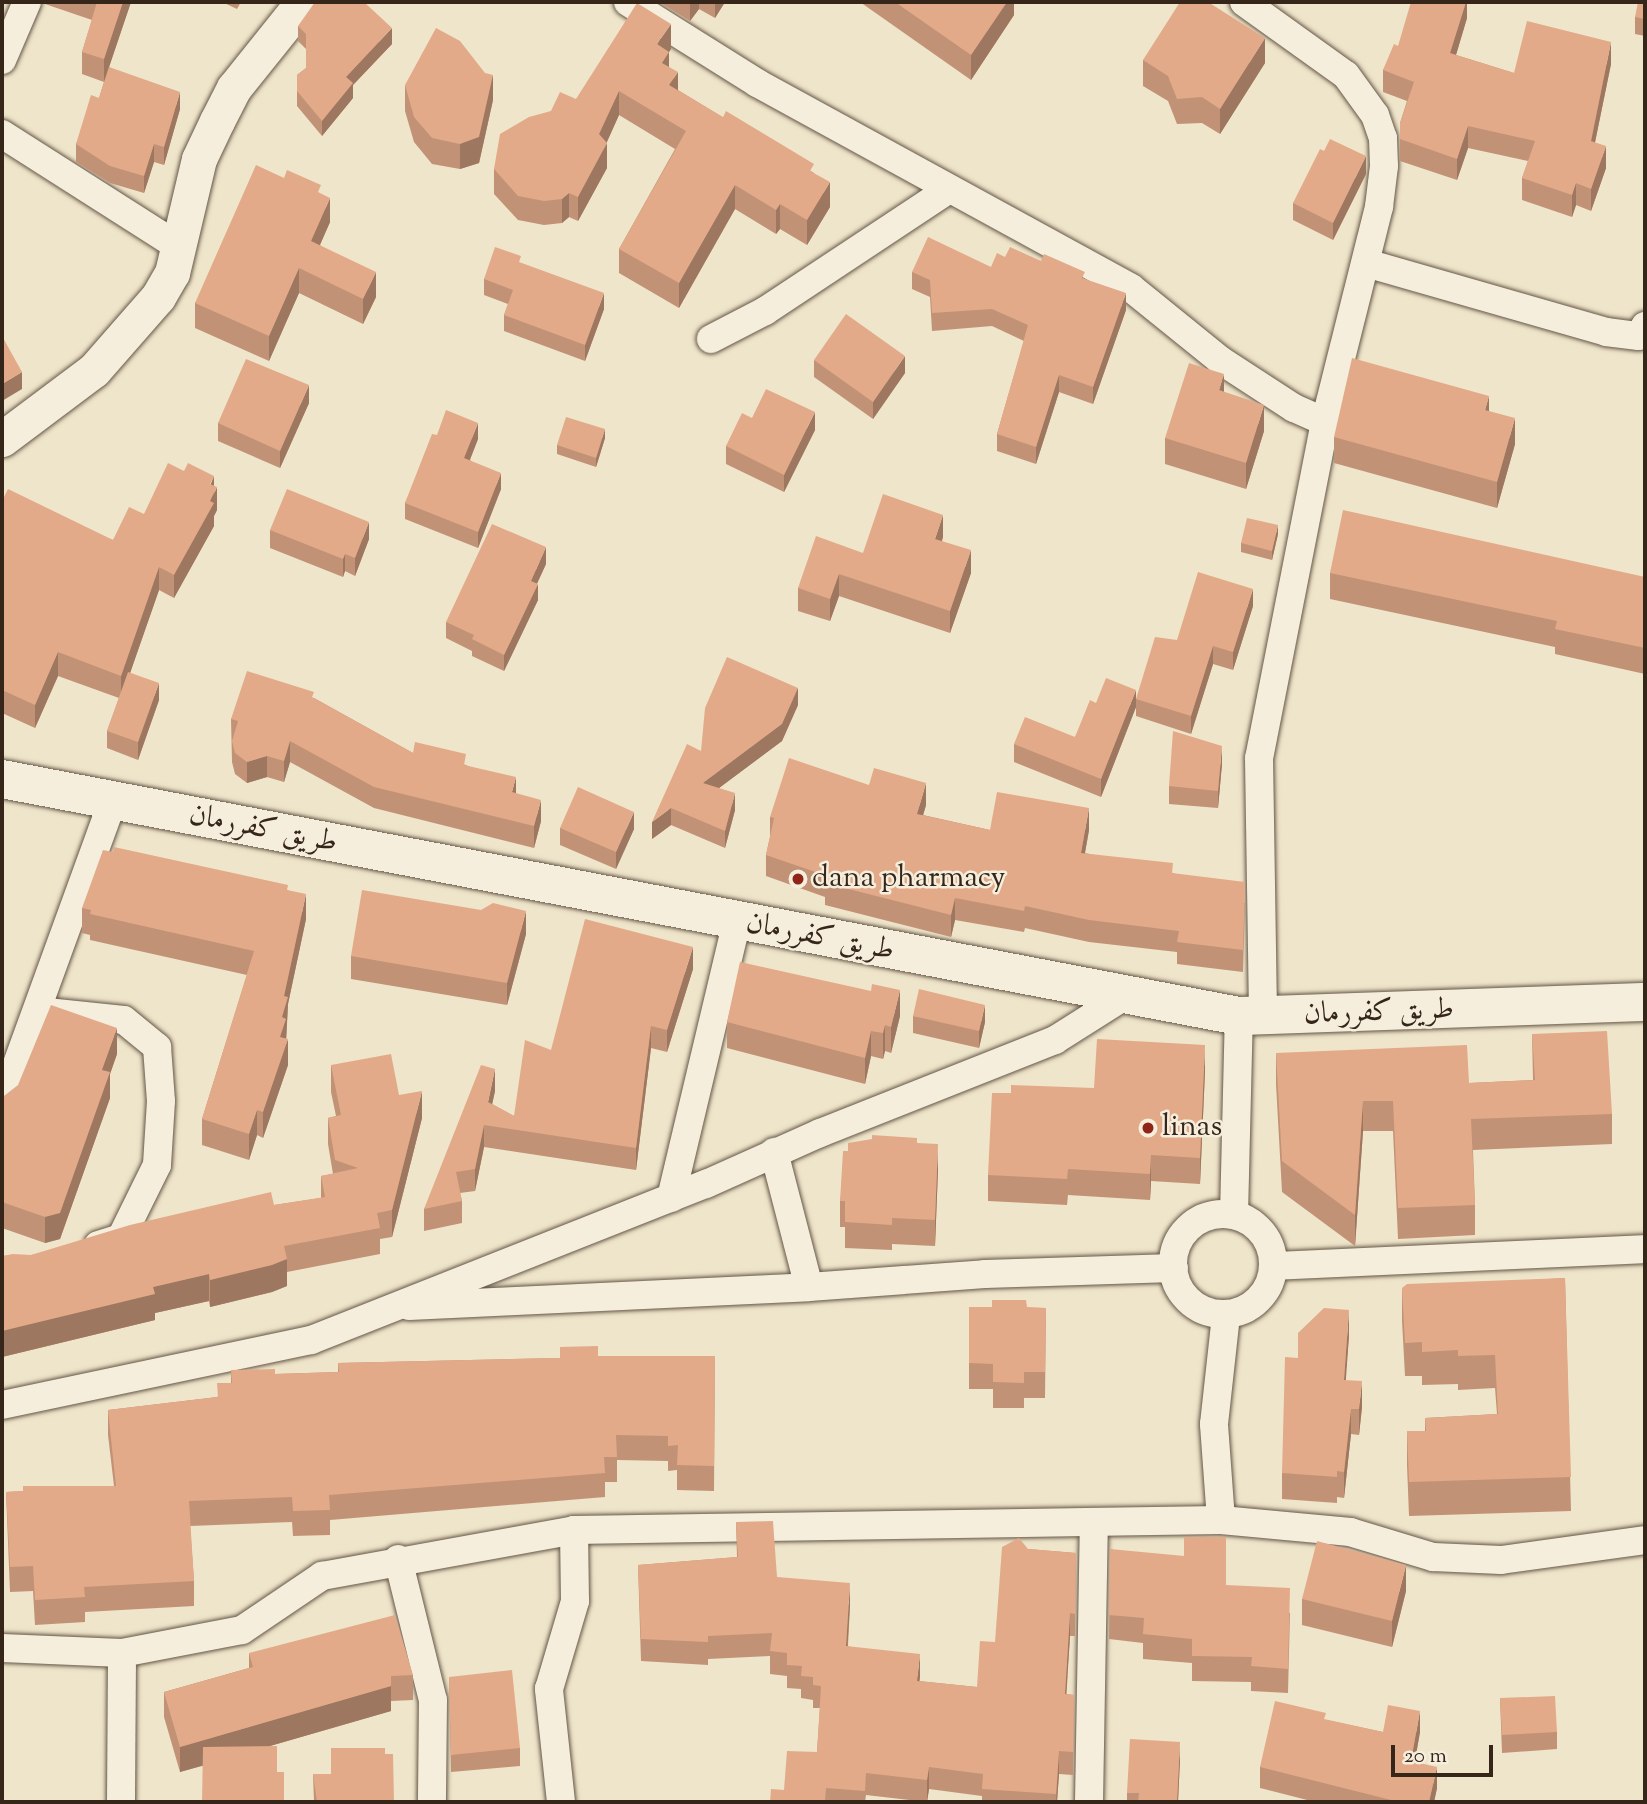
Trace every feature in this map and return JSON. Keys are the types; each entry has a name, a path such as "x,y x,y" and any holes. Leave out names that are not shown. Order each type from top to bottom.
{"main road":[{"name":"طريق كفررمان","path":"2,779 1123,997 1251,1016 1645,1002"}],"street":[{"path":"2,60 27,2"},
{"path":"2,439 94,370 158,297 172,273 199,159 234,88 303,2"},
{"path":"628,2 757,83 1131,288 1230,367 1325,422"},
{"path":"1234,1215 1251,1016 1259,758 1325,422 1366,263 1384,166 1383,138 1375,115 1346,75 1244,2"},
{"path":"2,134 178,246"},
{"path":"711,340 765,310 948,190"},
{"path":"1366,263 1606,332 1639,336 1645,326"},
{"path":"2,1105 8,1067 37,1012 113,800"},
{"path":"671,1198 737,922"},
{"path":"2,1405 311,1339 385,1307 671,1198 774,1152 1055,1040 1123,997"},
{"path":"37,1012 124,1020 157,1047 161,1101 157,1165 121,1238 75,1252"},
{"path":"774,1152 809,1287"},
{"path":"1234,1215 1262,1230 1273,1251 1274,1266 1265,1294 1248,1309 1226,1315 1203,1311 1185,1298 1174,1268 1173,1255 1182,1234 1199,1219 1234,1215"},
{"path":"1274,1266 1645,1249"},
{"path":"385,1307 809,1287 985,1274 1174,1268"},
{"path":"1222,1520 1214,1424 1226,1315"},
{"path":"2,1648 122,1653 242,1630 322,1576 398,1559 574,1530 1222,1520 1350,1532 1447,1558 1501,1560 1645,1540"},
{"path":"1090,1802 1094,1522"},
{"path":"561,1802 549,1689 575,1601 574,1530"},
{"path":"398,1559 433,1700 432,1802"},
{"path":"121,1802 122,1653"}],"building":[{"path":"97,2 123,2 104,59 82,52"},
{"path":"315,2 364,2 392,28 346,77 353,83 322,121 297,91 297,75 306,68 306,34 298,26"},
{"path":"895,2 1007,2 971,55"},
{"path":"1180,2 1208,2 1265,38 1220,109 1202,97 1177,99 1168,76 1143,60"},
{"path":"1411,2 1466,2 1450,53 1514,73 1527,21 1611,42 1591,141 1606,146 1591,189 1576,183 1572,195 1522,178 1535,141 1468,126 1457,159 1400,139 1400,123 1414,82 1383,70 1394,44 1398,46"},
{"path":"1638,2 1645,2 1645,19 1635,17"},
{"path":"637,3 671,24 657,44 669,52 662,63 678,72 669,85 723,117 726,111 814,164 810,171 830,182 807,220 780,204 776,210 735,185 679,283 619,249 686,131 619,91 599,134 607,143 578,197 569,193 562,199 544,201 518,196 494,169 500,134 529,117 551,111 560,92 576,99"},
{"path":"436,28 460,41 485,73 493,75 479,137 460,144 432,138 414,117 405,85"},
{"path":"109,67 180,92 164,147 154,144 144,176 110,166 76,144 91,95 99,98"},
{"path":"1330,139 1366,156 1333,223 1293,203 1320,149 1324,151"},
{"path":"256,165 284,178 287,170 321,185 318,192 330,198 311,241 376,272 363,299 299,268 269,336 195,303"},
{"path":"928,237 991,267 997,253 1005,257 1010,247 1041,261 1044,254 1085,272 1082,278 1126,293 1093,387 1059,375 1036,447 997,434 1028,325 992,309 932,313 930,280 912,272"},
{"path":"495,247 521,256 519,262 604,293 585,345 504,315 513,290 484,279"},
{"path":"846,314 905,356 873,402 814,360"},
{"path":"2,336 22,372 2,384"},
{"path":"1352,358 1489,396 1485,410 1515,418 1497,482 1334,437"},
{"path":"246,359 309,385 280,451 218,423"},
{"path":"1189,363 1224,374 1219,390 1264,405 1246,463 1165,438"},
{"path":"766,389 815,412 784,475 726,446 742,413 752,418"},
{"path":"446,410 478,423 464,458 501,473 478,532 405,503 432,434 437,435"},
{"path":"566,417 605,429 596,458 557,445"},
{"path":"168,463 184,471 188,463 214,476 210,484 217,487 210,501 214,503 174,575 159,567 121,676 58,652 35,705 2,690 2,501 8,489 113,540 129,507 144,514"},
{"path":"287,489 369,522 355,558 345,554 343,559 270,530"},
{"path":"883,494 943,515 935,539 971,550 950,611 839,574 830,599 798,588 816,536 863,553"},
{"path":"1343,510 1645,577 1645,648 1555,629 1557,621 1330,573"},
{"path":"1247,518 1278,525 1272,551 1241,543"},
{"path":"492,524 546,547 531,581 538,584 504,655 472,639 474,635 446,622"},
{"path":"1198,572 1253,589 1233,652 1213,646 1191,716 1136,699 1155,637 1177,640"},
{"path":"727,657 798,688 782,724 703,783 735,793 725,831 671,808 652,822 687,744 701,751 705,708"},
{"path":"247,671 314,692 312,697 413,753 415,742 466,754 464,765 516,777 512,792 541,800 534,826 374,787 290,741 284,761 267,756 247,762 235,753 232,741 238,721 231,719"},
{"path":"128,672 159,683 138,742 107,731"},
{"path":"1106,678 1136,690 1101,779 1014,744 1025,717 1075,737 1090,700 1096,703"},
{"path":"1173,731 1222,746 1218,791 1169,786"},
{"path":"789,758 869,785 874,768 926,783 917,814 990,830 997,792 1089,808 1081,853 1173,863 1172,873 1245,882 1243,950 1177,942 1179,931 1089,920 1025,906 1024,911 955,898 951,915 825,883 827,876 766,855 774,818 770,817"},
{"path":"578,787 634,812 616,852 560,828"},
{"path":"114,847 288,885 287,890 306,894 284,996 288,997 282,1017 286,1019 280,1037 288,1039 263,1112 257,1110 249,1134 202,1119 254,951 90,914 91,910 82,908 103,850 113,852"},
{"path":"362,890 481,910 493,903 526,911 507,983 351,956"},
{"path":"585,919 693,947 667,1030 651,1026 636,1148 484,1125 475,1169 456,1172 462,1201 424,1209 481,1065 495,1069 488,1102 514,1116 525,1040 551,1050"},
{"path":"740,962 871,991 872,984 900,990 891,1027 885,1025 883,1033 871,1031 865,1058 727,1022"},
{"path":"919,989 985,1005 979,1031 913,1016"},
{"path":"51,1005 117,1028 102,1070 110,1072 60,1213 45,1217 2,1202 2,1095 18,1085"},
{"path":"1607,1031 1612,1114 1471,1119 1475,1205 1398,1208 1393,1101 1363,1101 1355,1215 1282,1161 1276,1053 1467,1045 1469,1083 1535,1080 1532,1034"},
{"path":"1097,1039 1205,1045 1200,1158 1151,1155 1150,1174 1068,1169 1067,1179 988,1175 992,1093 1011,1093 1011,1085 1094,1088"},
{"path":"391,1054 399,1095 422,1091 392,1210 377,1213 380,1228 284,1246 287,1259 272,1265 210,1280 209,1274 153,1287 155,1294 2,1331 2,1256 31,1255 130,1225 271,1192 274,1205 325,1197 321,1176 358,1168 335,1160 328,1118 341,1115 331,1065"},
{"path":"872,1135 917,1138 917,1143 938,1144 935,1220 892,1218 892,1225 845,1222 845,1201 840,1201 843,1151 848,1151 848,1143 872,1139"},
{"path":"1565,1278 1571,1477 1409,1482 1407,1431 1426,1431 1425,1418 1498,1414 1495,1355 1458,1356 1458,1350 1422,1352 1422,1342 1405,1343 1402,1288 1407,1284"},
{"path":"992,1300 1026,1300 1027,1307 1046,1308 1045,1372 1024,1372 1024,1383 993,1382 993,1364 969,1363 969,1307 992,1307"},
{"path":"1324,1308 1349,1310 1344,1380 1362,1381 1359,1409 1351,1409 1344,1472 1337,1471 1337,1477 1282,1473 1285,1357 1298,1358 1298,1333"},
{"path":"598,1346 598,1356 715,1356 714,1466 677,1465 678,1445 668,1446 668,1436 616,1435 617,1457 604,1457 605,1473 329,1495 330,1510 293,1511 292,1497 189,1501 194,1581 84,1587 85,1597 35,1600 33,1566 10,1567 6,1492 23,1491 23,1486 116,1486 108,1410 218,1397 217,1383 232,1383 231,1370 275,1369 275,1374 339,1372 338,1363 560,1358 560,1347"},
{"path":"773,1521 777,1577 850,1583 846,1646 920,1654 917,1681 977,1687 980,1641 995,1642 1002,1547 1019,1538 1028,1549 1076,1553 1075,1614 1070,1613 1065,1694 1074,1695 1073,1752 1059,1751 1056,1794 982,1789 983,1774 929,1767 927,1780 866,1773 865,1791 826,1788 825,1802 770,1802 771,1789 784,1790 787,1751 817,1752 821,1686 813,1685 813,1677 801,1676 802,1666 787,1665 787,1653 770,1651 772,1633 708,1636 708,1642 641,1639 638,1565 738,1557 736,1522"},
{"path":"1184,1537 1226,1537 1226,1585 1290,1588 1288,1669 1251,1666 1252,1657 1192,1656 1192,1639 1143,1634 1144,1618 1109,1615 1110,1549 1184,1556"},
{"path":"1317,1541 1406,1565 1392,1621 1302,1599"},
{"path":"395,1615 413,1675 391,1676 391,1686 180,1747 164,1692 253,1667 249,1653"},
{"path":"512,1670 520,1748 451,1755 449,1677"},
{"path":"1555,1696 1557,1732 1502,1735 1500,1698"},
{"path":"1275,1701 1326,1713 1324,1719 1383,1732 1388,1705 1420,1711 1411,1761 1437,1767 1429,1802 1399,1802 1260,1767"},
{"path":"1130,1739 1180,1742 1177,1802 1138,1802 1139,1793 1127,1793"},
{"path":"277,1746 277,1772 284,1772 284,1802 202,1802 203,1747"},
{"path":"331,1748 385,1748 385,1754 393,1754 394,1802 317,1802 313,1774 331,1774"}],"place":[{"name":"dana pharmacy","path":"798,879"},
{"name":"linas","path":"1148,1128"}]}
